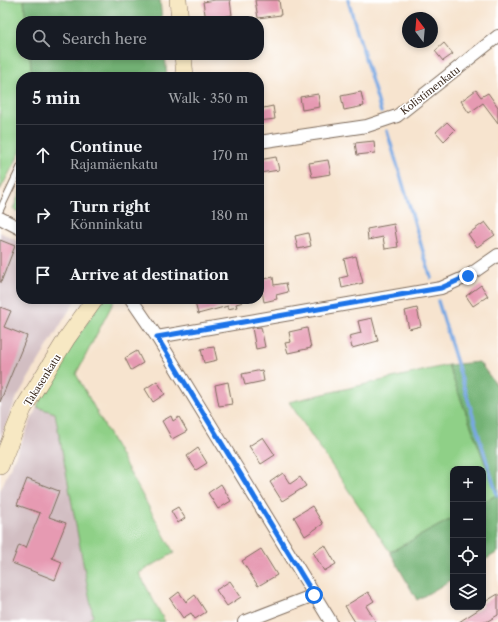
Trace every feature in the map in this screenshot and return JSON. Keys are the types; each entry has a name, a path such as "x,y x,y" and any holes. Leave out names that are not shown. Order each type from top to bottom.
{"street":[{"path":"178,0 180,16"},
{"name":"Kolistimenkatu","path":"264,141 367,126 397,116 498,36"},
{"path":"183,60 185,72"},
{"path":"0,218 16,226"},
{"path":"157,337 441,288 468,276 498,255"},
{"name":"Takasenkatu","path":"0,466 23,409 67,338 91,304"},
{"path":"134,304 157,337 331,622"},
{"path":"244,622 314,595"}],"lane":[{"path":"0,210 16,176"}],"shaded area":[{"path":"0,232 16,240 16,304 73,304 17,397 0,439"},
{"path":"37,407 55,413 93,616 86,622 0,622 0,491"}],"green space":[{"path":"0,0 24,0 26,16 16,16 16,60 30,60 32,72 16,72 16,160 0,190"},
{"path":"24,0 160,0 162,16 26,16"},
{"path":"30,60 165,60 167,72 32,72"},
{"path":"16,202 16,210 13,209"},
{"path":"99,304 112,304 76,374 174,553 139,573 165,622 86,622 93,616 55,413 37,407 46,385"},
{"path":"479,362 498,387 498,552 486,559 486,500 497,495 448,365"},
{"path":"448,365 497,495 486,500 486,466 450,466 450,520 390,552 289,402"},
{"path":"450,520 450,581 417,600 390,552"}],"building":[{"path":"230,0 232,15 205,16 203,2"},
{"path":"255,0 279,0 281,15 264,17 258,16"},
{"path":"444,43 453,54 443,61 435,51"},
{"path":"476,90 481,97 488,93 498,107 498,123 483,103 469,113 461,101"},
{"path":"361,92 364,106 344,110 341,96"},
{"path":"318,94 320,107 302,110 300,97"},
{"path":"273,106 275,119 264,120 264,108"},
{"path":"447,122 455,130 444,141 436,132"},
{"path":"374,141 375,153 357,155 355,143"},
{"path":"276,157 279,170 264,172 264,159"},
{"path":"328,160 331,174 312,177 309,163"},
{"path":"485,222 495,235 477,247 468,234"},
{"path":"394,224 398,247 385,249 383,237 368,240 367,229"},
{"path":"308,233 311,246 298,249 295,236"},
{"path":"0,240 15,246 1,282 0,282"},
{"path":"356,256 363,283 342,288 340,278 348,276 344,259"},
{"path":"273,277 274,285 286,283 288,292 276,295 277,299 264,302 264,279"},
{"path":"481,285 488,296 473,306 466,296"},
{"path":"195,304 236,304 237,307 228,309 228,306 198,314"},
{"path":"0,307 11,311 4,327 27,336 0,402"},
{"path":"417,308 421,326 409,329 405,311"},
{"path":"372,318 378,341 352,348 349,336 361,333 358,321"},
{"path":"261,327 265,347 256,349 252,328"},
{"path":"307,328 311,348 288,353 285,343 291,342 289,332"},
{"path":"214,347 217,360 204,363 201,349"},
{"path":"137,351 143,363 131,370 125,358"},
{"path":"262,370 264,381 245,385 242,374"},
{"path":"157,381 165,394 153,402 145,389"},
{"path":"228,382 232,404 219,406 215,385"},
{"path":"171,416 173,421 179,417 187,431 172,439 162,421"},
{"path":"263,437 275,455 261,464 249,446"},
{"path":"198,448 207,463 196,470 187,456"},
{"path":"283,473 290,484 300,477 306,486 282,501 270,482"},
{"path":"27,479 59,491 49,517 66,523 52,558 62,562 55,580 12,563 19,545 26,548 40,513 17,505"},
{"path":"221,484 231,501 218,509 208,493"},
{"path":"312,506 323,524 305,536 294,517"},
{"path":"178,507 185,518 178,523 171,511"},
{"path":"325,545 336,564 324,571 313,552"},
{"path":"261,549 277,575 258,586 242,561"},
{"path":"230,581 241,597 227,606 216,590"},
{"path":"179,592 186,602 195,595 206,612 195,619 191,613 183,618 170,599"},
{"path":"368,592 374,601 366,606 376,622 355,622 345,606"},
{"path":"498,594 498,615 486,622 459,622 478,610 486,610 486,601"}],"waterway":[{"path":"348,0 381,112"},
{"path":"387,131 431,278"},
{"path":"438,301 497,495"}],"route":[{"path":"314,595 157,337 441,288 468,276"}]}
